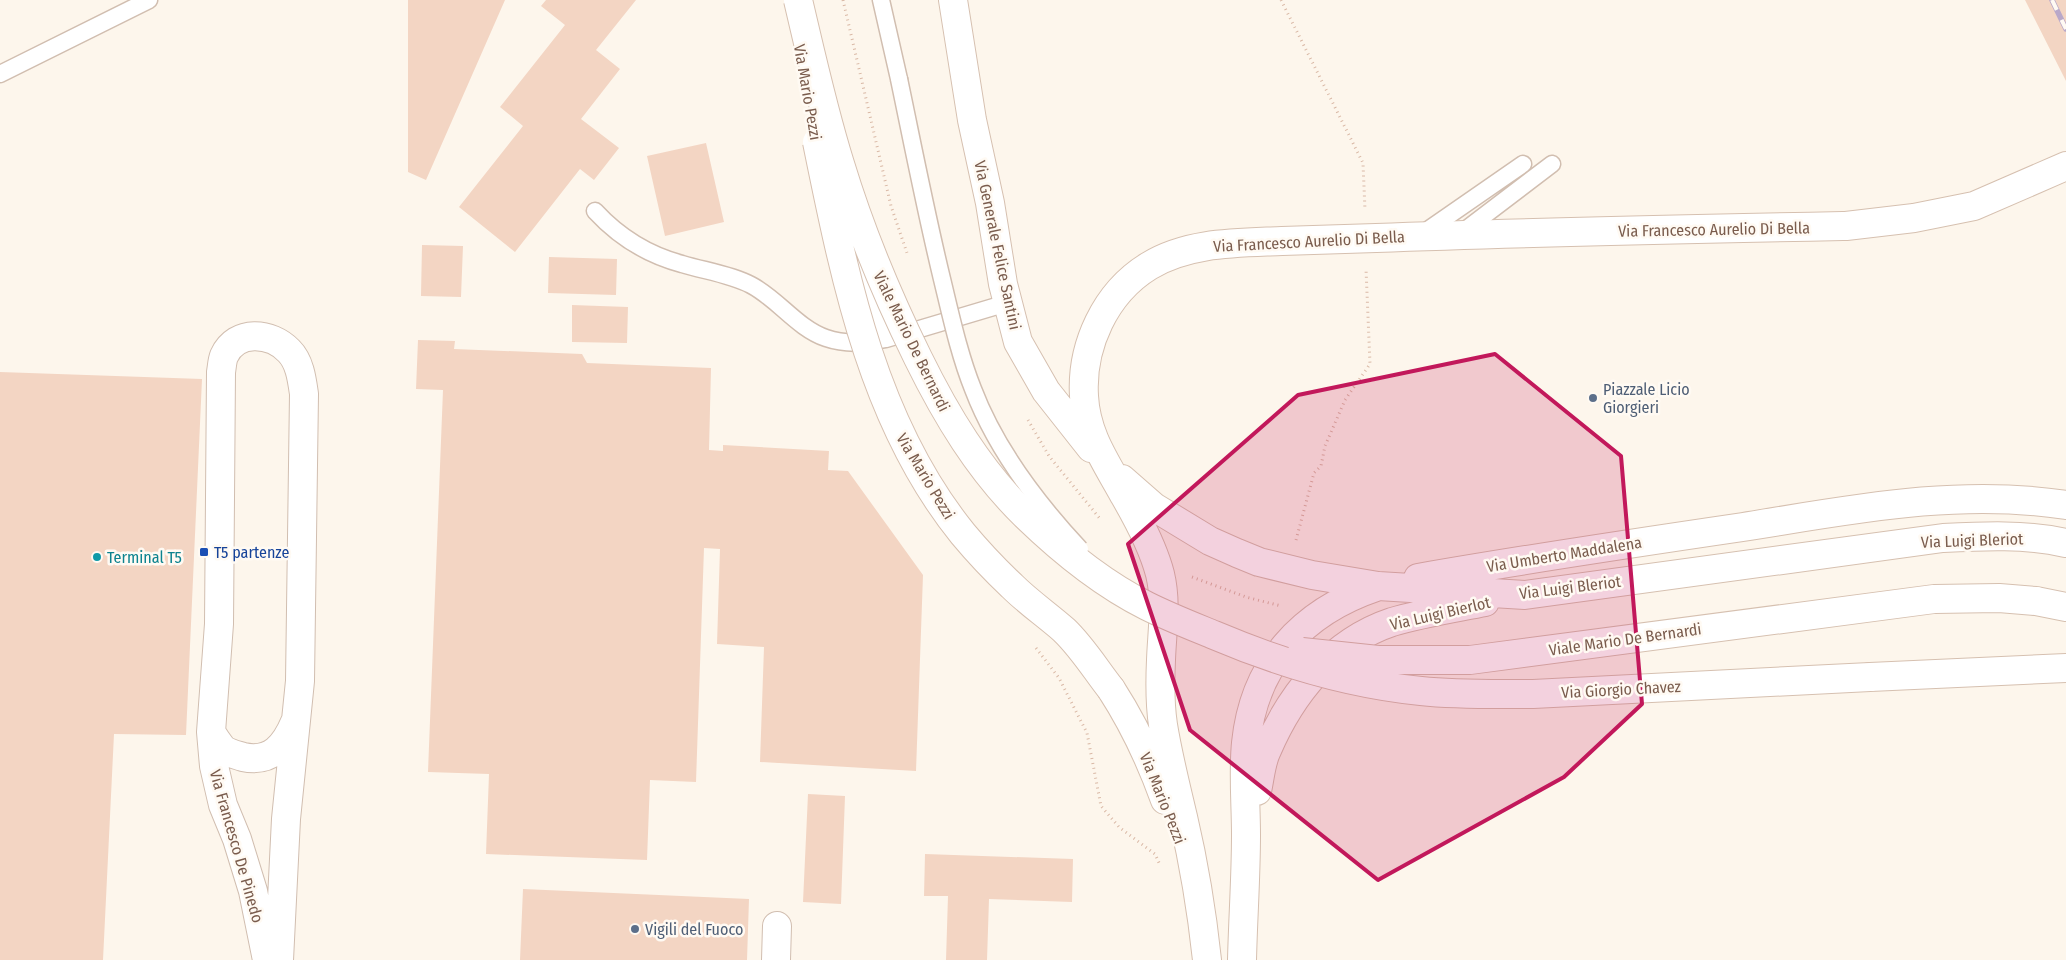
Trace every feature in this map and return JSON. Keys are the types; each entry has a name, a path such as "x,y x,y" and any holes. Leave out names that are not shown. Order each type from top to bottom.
{"street":[{"name":"Via Mario Pezzi","path":"792,0 803,73 827,190 859,326 893,419 923,478 962,532 1012,587 1065,631 1111,689 1124,709 1156,773 1196,886"},
{"name":"Viale Mario De Bernardi","path":"798,0 814,68 843,174 876,265 897,316 945,411 980,463 1025,516 1088,568 1146,606 1187,624 1249,643 1314,654 1378,660 1436,661 1504,656 1934,599 1999,598 2036,601 2066,607"},
{"name":"Via Generale Felice Santini","path":"953,0 972,120 1007,304 1018,342 1034,372 1081,438 1105,463"},
{"name":"Via Francesco Aurelio Di Bella","path":"1196,886 1185,824 1163,724 1161,661 1164,594 1160,572 1124,495 1092,436 1085,414 1083,390 1086,360 1094,332 1104,311 1130,282 1148,267 1184,251 1209,245 1241,242 1846,226 1914,218 1974,206 2066,166"},
{"name":"Via Francesco De Pinedo","path":"267,960 252,891 237,839 223,805 214,766 211,732 219,624 221,372 224,356 234,343 248,336 265,336 274,339 289,351 301,374 304,394 300,681 298,716 286,819 279,960"},
{"name":"Via Luigi Bleriot","path":"1105,463 1154,507 1204,537 1244,556 1288,570 1334,580 1378,586 1525,595 1943,538 1990,536 2066,542"},
{"name":"Via Umberto Maddalena","path":"1246,841 1246,744 1251,711 1262,678 1280,651 1312,619 1344,599 1378,586 1488,565 1905,502 1970,498 2066,505"},
{"name":"Via Luigi Bierlot","path":"1246,841 1266,751 1291,705 1309,680 1330,658 1364,634 1393,622 1525,595"},
{"name":"Via Giorgio Chavez","path":"1187,624 1272,658 1307,668 1371,683 1422,691 1486,695 2066,668"},
{"path":"211,732 223,749 237,756 254,759 266,758 279,748 290,734 298,716"},
{"path":"1242,960 1246,841"},
{"path":"1196,886 1207,960"},
{"path":"776,960 777,926"}],"lane":[{"path":"0,74 149,0"},
{"path":"792,0 855,239 886,339"},
{"path":"881,0 935,252 956,340 972,389 987,421 1032,492 1059,527 1100,569 1146,606"},
{"path":"942,0 972,120"},
{"path":"1420,236 1523,164"},
{"path":"1459,235 1552,164"},
{"path":"595,211 610,227 652,253 680,264 726,276 750,285 772,298 804,325 824,338 847,343 886,339 1007,304"}],"path":[{"path":"1278,605 1314,473 1320,466 1325,446 1345,400 1370,364 1363,163 1281,0"},
{"path":"1025,414 1049,456 1106,527"},
{"path":"1154,560 1237,594 1288,607"}],"highlighted area":[{"path":"1495,354 1621,456 1642,704 1564,777 1378,880 1190,730 1128,544 1298,395"}],"building":[{"path":"408,0 505,0 426,180 408,172"},
{"path":"546,0 636,0 596,50 620,69 581,119 619,148 594,180 580,169 515,252 459,207 523,126 500,107 565,25 541,6"},
{"path":"2025,0 2066,0 2066,81"},
{"path":"706,143 724,222 665,236 647,156"},
{"path":"422,245 463,246 461,297 421,296"},
{"path":"549,257 617,259 616,295 548,293"},
{"path":"572,305 628,307 627,343 572,342"},
{"path":"418,340 455,341 454,349 582,354 587,363 711,368 709,450 723,451 723,445 829,451 828,470 848,471 923,575 916,771 760,762 764,647 717,644 720,549 704,548 696,782 650,780 647,860 486,854 489,774 428,772 443,390 416,389"},
{"name":"Terminal T5","path":"0,372 202,379 186,735 114,734 103,960 0,960"},
{"path":"808,794 845,796 841,904 803,902"},
{"path":"925,854 1073,859 1072,902 989,899 987,960 946,960 948,896 924,896"},
{"name":"Vigili del Fuoco","path":"523,889 749,899 747,960 520,960"}],"railway":[{"path":"2052,0 2066,29"}],"place":[{"name":"Piazzale Licio Giorgieri","path":"1593,398"},
{"name":"T5 partenze","path":"204,552"},
{"name":"Terminal T5","path":"97,557"},
{"name":"Vigili del Fuoco","path":"635,929"}]}
